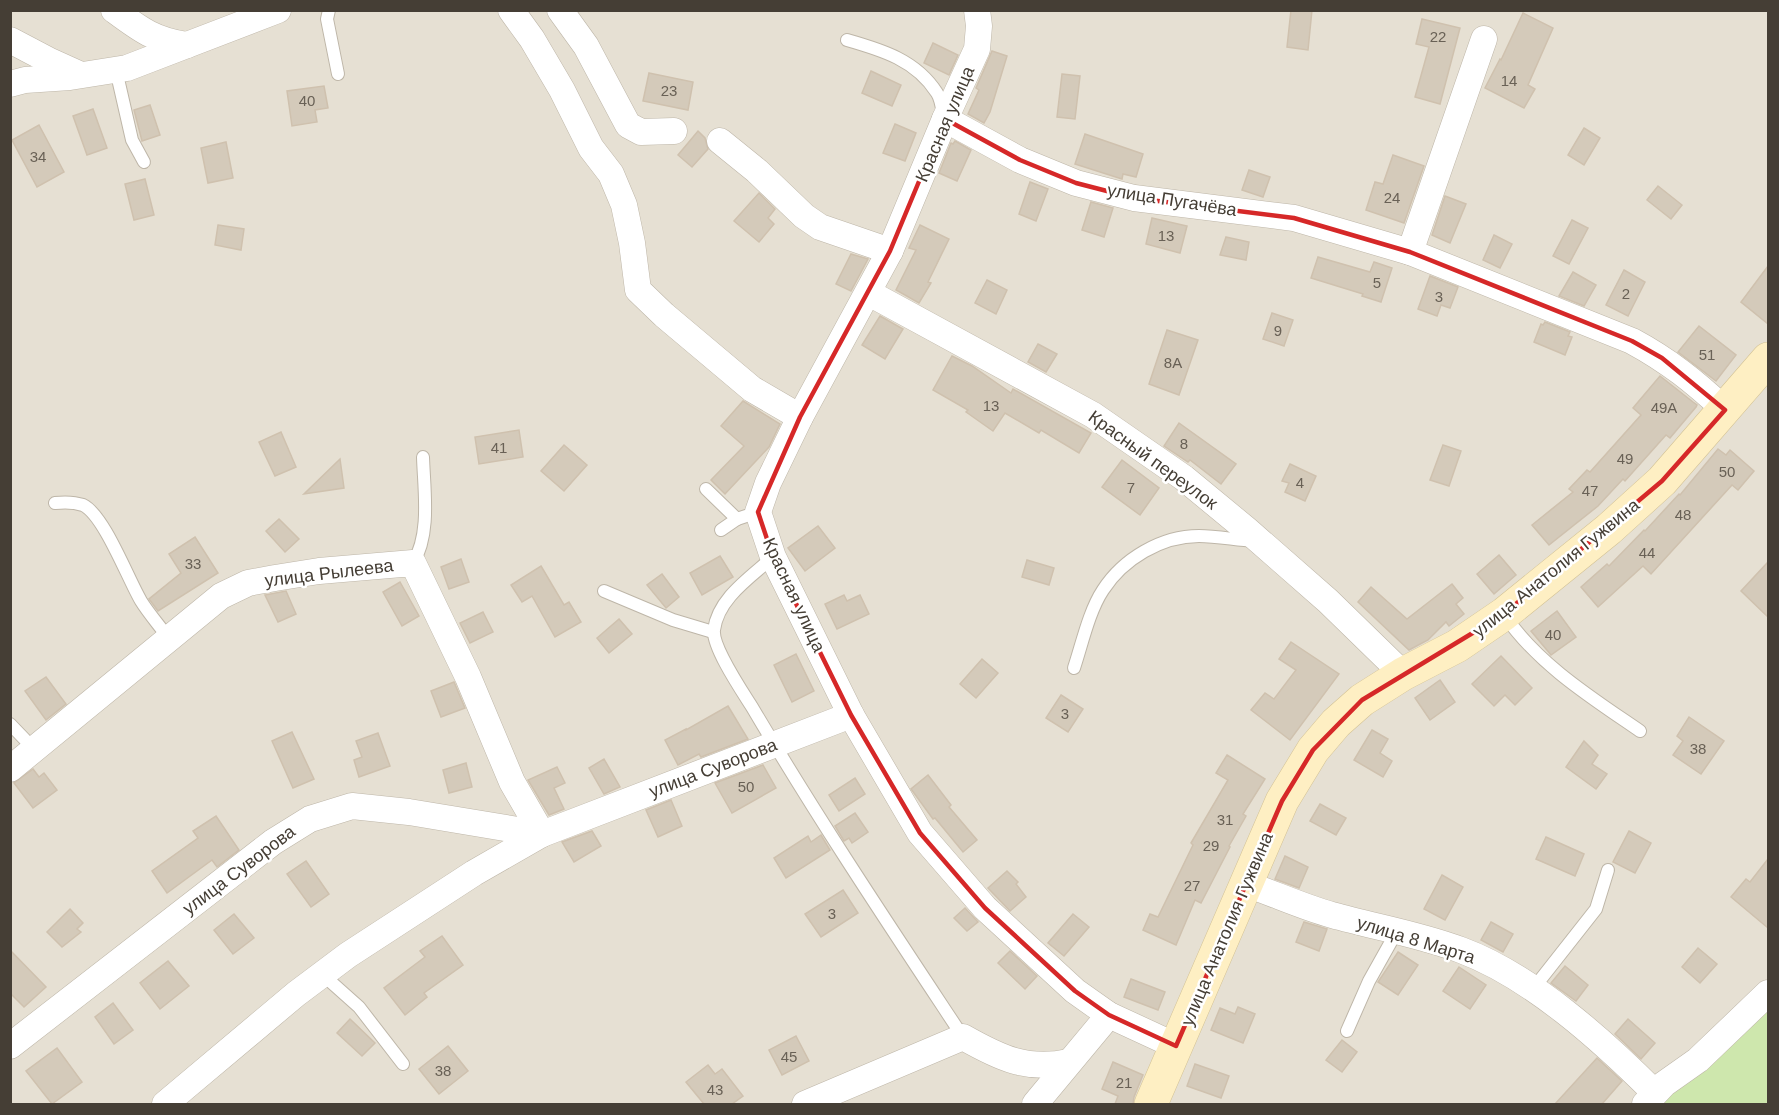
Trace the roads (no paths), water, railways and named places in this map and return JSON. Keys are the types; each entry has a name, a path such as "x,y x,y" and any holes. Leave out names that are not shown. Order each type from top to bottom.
{"street":[{"path":"114,10 152,37 187,45"},
{"path":"10,84 25,80 127,68 278,10"},
{"path":"511,10 532,39 562,90 591,148 611,174 624,205 638,290 664,315 752,389 800,417"},
{"path":"560,10 586,46 628,124 641,132 674,131"},
{"name":"Красная улица","path":"977,10 979,26 977,49 890,251 800,417 768,483 747,515 773,557 851,715 920,833 985,908 1075,991 1109,1015 1176,1046"},
{"path":"1410,252 1484,39"},
{"path":"10,40 82,75"},
{"name":"улица Пугачёва","path":"945,120 1020,160 1076,183 1134,198 1294,219 1410,252 1632,341 1662,357 1725,410"},
{"path":"720,141 758,171 804,216 820,227 890,251"},
{"name":"Красный переулок","path":"869,293 1093,415 1184,478 1328,601 1403,674"},
{"name":"улица Анатолия Гужвина","path":"1151,1104 1282,801 1313,750 1336,723 1362,700 1403,674 1457,646 1504,614 1609,529 1662,481 1768,360"},
{"name":"улица Рылеева","path":"10,769 221,596 248,583 319,571 413,563 468,677 512,782 542,834"},
{"name":"улица Суворова","path":"165,1104 348,955 413,912 542,834 851,715"},
{"name":"улица Суворова","path":"10,1046 273,842 310,819 352,806 409,812 542,834"},
{"name":"улица 8 Марта","path":"1246,884 1330,915 1397,931 1461,950 1497,968 1533,989 1600,1039 1650,1099 1664,1084 1698,1060 1768,993"},
{"path":"1035,1104 1109,1015"},
{"path":"805,1104 963,1036 986,1050 1028,1065 1044,1066 1070,1062"}],"lane":[{"path":"329,10 327,19 338,74"},
{"path":"847,40 880,49 906,60 938,94 945,120"},
{"path":"116,70 132,140 144,162"},
{"path":"413,563 418,555 423,536 423,457"},
{"path":"706,489 747,515 722,530"},
{"path":"55,503 83,505 92,512 105,531 142,601 169,639"},
{"path":"1074,668 1102,591 1128,562 1169,540 1198,536 1261,542"},
{"path":"773,557 732,594 717,618 713,632 722,656 774,744 963,1036"},
{"path":"604,591 673,620 713,632"},
{"path":"1504,614 1516,632 1537,654 1640,731"},
{"path":"10,724 34,749"},
{"path":"1533,989 1596,909 1608,870"},
{"path":"1347,1031 1369,981 1397,931"},
{"path":"322,974 359,1007 403,1064"}]}
